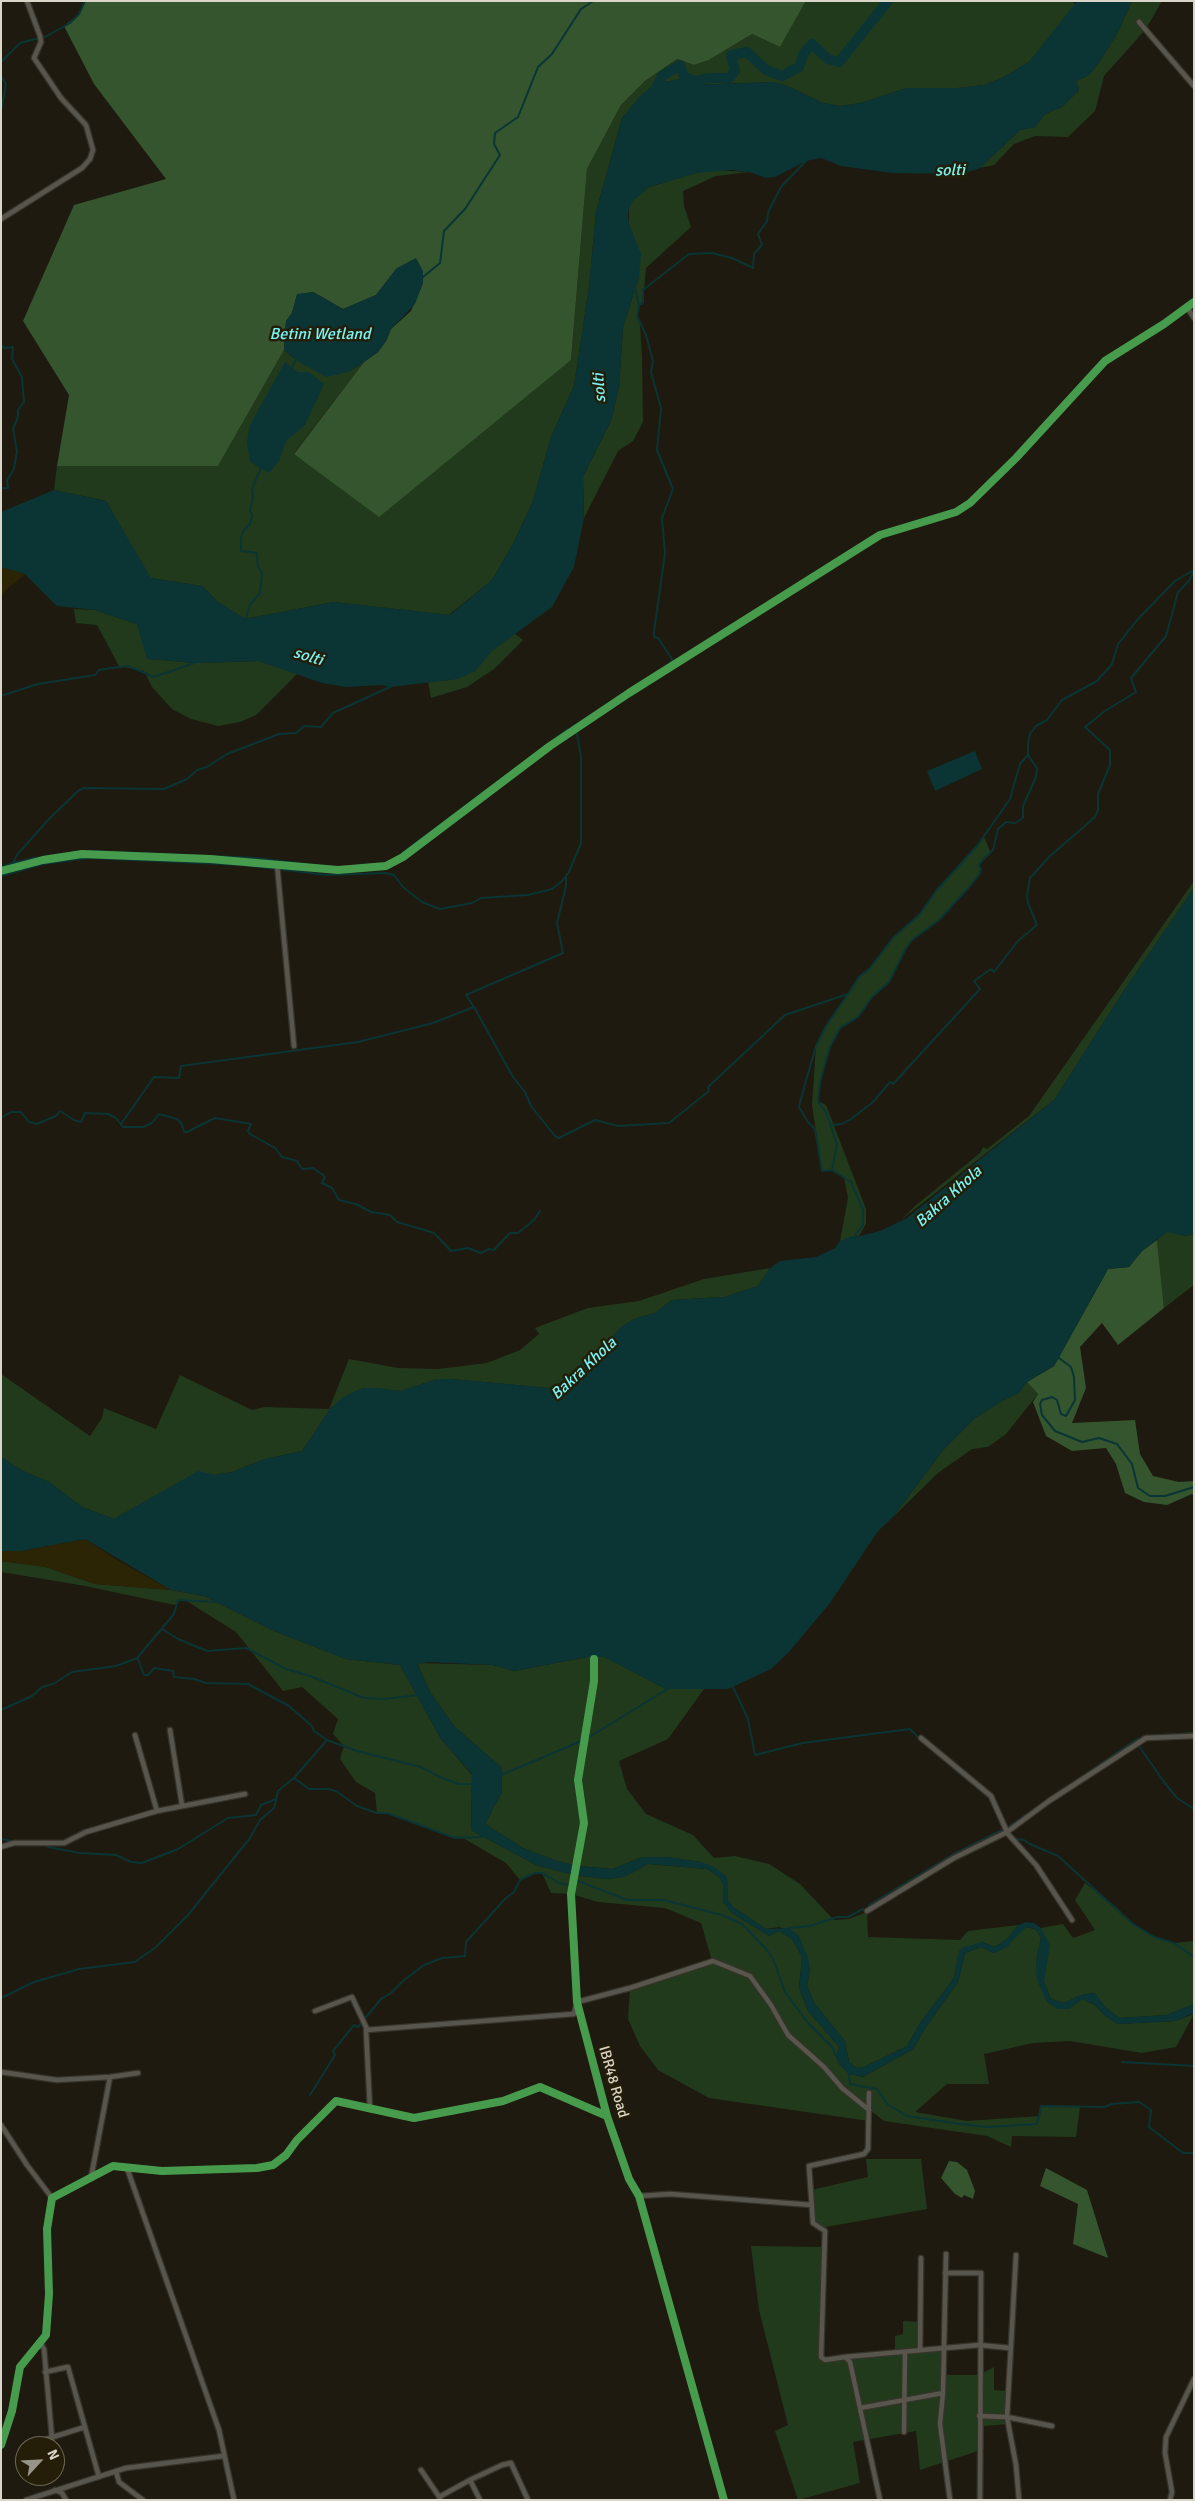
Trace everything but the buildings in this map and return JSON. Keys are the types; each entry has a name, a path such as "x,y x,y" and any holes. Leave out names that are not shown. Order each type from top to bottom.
{"street":[{"path":"1,219 82,168 90,159 93,150 86,125 61,98 34,58 41,42 27,1"},
{"path":"1139,22 1194,86"},
{"path":"1,871 43,860 82,854 277,864 338,870 370,869 394,863 550,746 629,693 880,535 956,512 970,504 1016,458 1105,361 1164,324 1194,302"},
{"path":"1187,307 1194,318"},
{"path":"277,864 294,1046"},
{"name":"IBR48 Road","path":"594,1659 594,1681 578,1780 584,1823 578,1866 570,1894 577,2002 608,2116 630,2179 639,2196 724,2500"},
{"path":"170,1730 182,1805"},
{"path":"135,1735 157,1811"},
{"path":"867,1911 954,1858 1007,1832 1049,1801 1146,1738 1194,1736"},
{"path":"921,1738 991,1796 1007,1832 1036,1865 1072,1920"},
{"path":"1,1847 14,1843 64,1843 86,1832 157,1811 245,1794"},
{"path":"367,2030 574,2014 577,2002 630,1988 713,1961 750,1976 767,1999 788,2036 824,2067 842,2088 869,2110"},
{"path":"316,2011 352,1997 367,2030 370,2109"},
{"path":"1,2072 57,2080 110,2077 138,2073"},
{"path":"91,2178 110,2077"},
{"path":"52,2198 113,2166 162,2171 257,2168 273,2165 286,2156 297,2140 336,2101 414,2118 503,2101 540,2087 608,2116"},
{"path":"869,2093 868,2149 864,2154 809,2166 812,2223 825,2231 821,2357 825,2360 979,2345 1010,2348"},
{"path":"1,2125 27,2165 52,2198 47,2229 49,2294 46,2335 20,2367 12,2411 1,2445"},
{"path":"127,2168 216,2421 234,2500"},
{"path":"639,2196 670,2194 812,2205"},
{"path":"946,2254 944,2393 940,2424 950,2500"},
{"path":"1016,2255 1006,2417 1016,2465 1019,2500"},
{"path":"920,2350 921,2258"},
{"path":"945,2273 981,2273 979,2345 980,2500"},
{"path":"40,2342 44,2349 52,2436"},
{"path":"904,2432 905,2352"},
{"path":"845,2357 850,2362 880,2500"},
{"path":"45,2372 68,2367 98,2477"},
{"path":"1170,2500 1172,2492 1165,2453 1166,2437 1194,2379"},
{"path":"860,2408 944,2393"},
{"path":"979,2416 1006,2417 1052,2426"},
{"path":"58,2436 85,2427"},
{"path":"26,2500 116,2471 223,2456"},
{"path":"421,2470 440,2498 470,2480 502,2465 511,2463 528,2500"},
{"path":"116,2471 119,2482 143,2500"},
{"path":"470,2480 480,2500"},
{"path":"55,2490 62,2493 66,2500"}],"green space":[{"path":"85,1 806,1 780,47 752,34 709,60 694,65 677,59 645,81 621,105 587,169 571,360 379,517 294,454 364,362 378,352 386,341 391,329 411,311 423,283 423,271 397,268 376,295 343,309 313,292 297,295 292,313 286,321 284,350 218,466 57,466 69,395 23,321 74,205 166,179 94,84 64,26 79,14"},
{"path":"806,1 1072,1 1076,5 1029,62 1002,78 984,85 958,88 907,88 861,103 840,106 823,103 790,87 773,82 691,85 680,79 654,84 622,118 596,212 589,287 574,386 551,437 533,501 513,544 492,580 449,615 334,602 245,619 218,602 202,586 150,578 106,501 54,490 57,466 218,466 284,350 296,360 348,372 364,362 294,453 571,360 587,169 621,105 645,81 677,59 694,65 709,60 752,34 780,47"},
{"path":"1132,1 1162,1 1146,29 1104,76 1095,111 1068,137 1035,136 1014,144 994,165 980,168 1020,130 1035,127 1045,114 1062,107 1079,90 1076,81 1089,75 1100,61 1118,32"},
{"path":"714,170 749,172 716,176 683,191 684,206 691,227 646,268 643,303 639,306 637,316 640,325 642,357 643,422 633,441 618,451 584,518 583,477 611,421 619,387 623,327 639,277 629,224 629,207 633,200 649,187 696,173"},
{"path":"74,609 95,610 137,624 148,659 196,663 259,661 297,674 256,715 240,722 218,726 191,719 172,709 152,687 144,671 119,666 97,625 76,623"},
{"path":"514,633 523,640 494,669 467,687 431,698 428,682 449,680 475,671 491,651"},
{"path":"984,837 991,853 979,865 981,870 970,886 939,920 912,940 889,982 872,997 858,1017 840,1028 830,1047 820,1082 818,1101 826,1105 866,1209 866,1224 859,1236 840,1241 848,1198 844,1177 832,1170 822,1171 812,1105 816,1046 826,1026 859,977 870,968 893,938 920,914 936,891"},
{"path":"1194,881 1194,888 1125,989 1054,1100 901,1220 915,1206 980,1153 983,1147 987,1149 1029,1116"},
{"path":"1167,1231 1185,1236 1194,1234 1194,1285 1164,1308 1157,1240"},
{"path":"1157,1240 1164,1308 1118,1345 1102,1323 1080,1347 1086,1388 1072,1423 1135,1420 1140,1454 1153,1476 1179,1482 1194,1481 1194,1496 1192,1494 1167,1505 1144,1502 1125,1493 1116,1464 1106,1448 1072,1451 1046,1436 1033,1402 1038,1394 1027,1382 1054,1366 1108,1269 1129,1267 1142,1251"},
{"path":"770,1268 758,1286 724,1297 672,1300 655,1313 634,1319 620,1328 603,1348 577,1367 565,1380 549,1388 437,1379 401,1391 364,1388 354,1392 330,1409 302,1451 265,1459 232,1472 215,1475 198,1472 114,1519 82,1507 49,1482 23,1471 1,1457 1,1374 90,1436 102,1418 104,1408 156,1429 180,1375 252,1410 265,1407 329,1409 349,1359 398,1368 438,1369 487,1363 520,1350 539,1334 535,1328 588,1308 639,1301 704,1279"},
{"path":"1027,1382 1038,1394 1006,1434 988,1447 972,1449 938,1473 893,1517 943,1450 975,1418 1018,1393"},
{"path":"1,1561 46,1567 95,1584 171,1590 204,1596 274,1631 346,1659 400,1665 441,1739 472,1775 471,1830 536,1865 574,1875 605,1879 624,1877 648,1864 707,1869 719,1877 723,1884 723,1902 732,1913 769,1936 779,1931 792,1939 802,1957 799,1988 808,2011 839,2047 836,2056 839,2064 849,2074 863,2077 913,2049 958,1982 965,1953 981,1947 994,1953 1026,1927 1035,1929 1041,1937 1036,1962 1047,2002 1069,2009 1082,1999 1095,2005 1104,2015 1118,2024 1175,2021 1194,2014 1176,2047 1142,2053 1070,2041 1033,2043 984,2054 989,2084 947,2084 915,2112 967,2121 1040,2116 1041,2106 1080,2107 1076,2137 1012,2136 1011,2147 987,2136 884,2121 870,2110 869,2121 709,2098 658,2070 640,2046 628,2019 630,1988 712,1961 701,1923 665,1908 598,1902 571,1894 551,1893 542,1873 535,1873 520,1880 506,1863 463,1838 455,1838 387,1813 377,1813 375,1793 356,1782 340,1759 344,1746 333,1734 338,1719 302,1687 283,1691 236,1632 185,1600 178,1601 175,1605 85,1586 1,1572"},
{"path":"587,1657 605,1657 666,1689 704,1689 668,1739 619,1761 627,1789 646,1814 693,1835 714,1858 735,1856 769,1864 800,1884 834,1920 849,1919 867,1912 868,1937 960,1940 968,1931 1018,1925 1008,1938 995,1947 982,1942 959,1952 954,1978 920,2023 907,2046 864,2067 857,2068 849,2062 845,2041 815,2004 807,1986 810,1969 798,1935 779,1927 766,1929 733,1907 728,1900 728,1882 701,1862 667,1857 643,1857 612,1869 578,1866 557,1861 523,1848 485,1824 502,1792 501,1767 454,1726 430,1692 417,1663 493,1665 514,1671"},
{"path":"1085,1883 1116,1907 1133,1924 1154,1937 1174,1943 1194,1941 1194,2004 1167,2015 1119,2018 1105,2007 1094,1993 1081,1995 1064,2003 1051,1999 1044,1982 1041,1928 1063,1924 1073,1938 1095,1930 1075,1900"},
{"path":"866,2159 921,2159 927,2209 820,2228 813,2223 811,2190 868,2177"},
{"path":"949,2161 957,2162 967,2170 975,2191 973,2199 964,2195 962,2198 955,2194 941,2178"},
{"path":"1046,2168 1087,2190 1108,2258 1073,2244 1078,2204 1040,2186"},
{"path":"751,2246 825,2247 821,2357 825,2360 895,2352 895,2336 903,2334 903,2321 920,2322 920,2350 944,2349 944,2375 979,2375 994,2367 994,2390 1008,2391 1008,2424 984,2426 984,2449 920,2470 916,2431 853,2442 860,2483 798,2500 775,2431 788,2425 759,2310"}],"sand":[{"path":"1,567 25,574 1,596"},
{"path":"85,1539 122,1563 171,1590 95,1584 46,1567 1,1561 1,1551 21,1551"}],"water":[{"name":"solti","path":"1077,1 1132,1 1118,32 1100,61 1089,75 1076,81 1079,90 1062,107 1045,114 1035,127 1020,130 980,168 963,174 892,173 841,166 821,158 806,161 775,177 766,178 749,172 731,170 696,173 649,187 634,200 629,207 628,215 629,224 641,254 639,277 623,327 619,387 611,421 583,477 584,518 574,567 552,607 492,651 475,671 458,679 390,687 382,685 345,687 322,683 259,661 196,663 147,659 137,624 95,610 57,606 25,574 1,567 1,512 54,490 106,501 151,578 202,586 218,602 245,619 334,602 450,615 492,580 513,544 533,501 551,437 574,386 589,287 596,212 622,118 639,97 654,84 680,79 691,85 773,82 790,87 823,103 840,106 861,103 907,88 958,88 984,85 1002,78 1029,62"},
{"name":"Betini Wetland","path":"416,258 423,271 423,283 415,304 391,329 386,341 378,352 364,362 348,372 326,377 296,360 284,350 286,321 292,313 297,294 313,292 343,309 376,295 397,268"},
{"path":"285,362 298,372 309,372 324,384 305,425 286,441 279,461 269,473 250,462 247,442 250,425"},
{"path":"975,751 982,769 935,791 927,771"},
{"name":"Bakra Khola","path":"1194,888 1194,1234 1185,1236 1167,1232 1142,1251 1129,1267 1108,1269 1054,1366 1027,1382 1019,1393 975,1418 943,1450 893,1517 878,1531 830,1603 789,1652 771,1669 728,1689 666,1689 604,1657 587,1657 514,1671 493,1665 428,1662 417,1664 430,1692 454,1726 501,1767 502,1792 485,1824 523,1848 557,1861 578,1866 612,1869 643,1857 667,1857 701,1862 714,1867 726,1876 728,1900 733,1907 766,1929 789,1928 798,1935 808,1957 810,1969 807,1986 815,2004 845,2041 849,2062 857,2068 864,2067 907,2046 920,2023 954,1978 959,1951 962,1948 982,1942 995,1947 1008,1938 1018,1925 1026,1922 1034,1923 1041,1928 1050,1945 1044,1982 1051,1999 1064,2003 1081,1995 1095,1993 1105,2007 1119,2018 1167,2015 1194,2004 1194,2013 1175,2021 1118,2024 1104,2015 1095,2005 1082,1999 1069,2009 1057,2009 1047,2002 1037,1980 1036,1962 1041,1937 1035,1929 1026,1927 1007,1947 994,1953 981,1947 965,1953 958,1982 913,2049 863,2077 849,2074 839,2064 836,2056 839,2047 808,2011 799,1988 802,1957 792,1939 779,1931 769,1936 732,1913 723,1902 723,1884 719,1877 707,1869 648,1864 624,1877 605,1879 574,1875 536,1865 471,1830 472,1774 441,1739 400,1665 346,1659 274,1631 204,1596 171,1590 85,1539 21,1551 1,1551 1,1457 23,1471 49,1482 82,1507 114,1519 198,1471 215,1475 232,1472 265,1459 302,1451 330,1409 342,1398 364,1388 400,1391 437,1379 451,1379 550,1388 565,1380 577,1367 603,1348 620,1328 634,1319 655,1313 672,1300 724,1297 758,1286 770,1268 780,1261 816,1257 835,1248 840,1241 880,1231 907,1218 1054,1100 1125,989"}],"waterway":[{"path":"1,62 20,43 47,36 70,23 79,14 85,1"},
{"path":"423,277 440,263 444,231 465,209 500,155 494,144 495,133 518,117 538,67 552,54 581,9 593,1"},
{"path":"654,93 662,76 680,65 684,77 695,81 708,78 729,78 735,71 731,55 747,52 766,70 782,76 799,67 804,53 812,44 828,59 839,62 888,1"},
{"path":"1,76 6,84 1,111"},
{"path":"639,305 643,303 643,290 689,254 712,253 732,258 753,268 754,254 762,245 758,234 767,221 768,212 781,187 806,161"},
{"path":"635,287 639,306 637,316 646,335 653,361 651,372 661,408 657,450 673,489 662,518 665,553 654,632 654,637 658,638 672,659 671,664"},
{"path":"1,345 4,348 13,347 12,359 22,377 24,402 18,410 18,417 13,429 17,451 14,469 7,480 8,488 1,488"},
{"path":"291,369 296,360"},
{"path":"245,621 250,605 260,593 262,573 258,567 257,553 241,551 241,538 244,530 250,524 252,489 261,468"},
{"path":"846,1239 854,1237 863,1225 863,1210 851,1182 832,1170 837,1144 826,1112 818,1102 820,1082 830,1047 840,1028 858,1017 872,997 889,982 912,940 939,920 978,876 981,870 979,865 993,850 998,829 1006,822 1015,823 1023,818 1023,806 1036,777 1037,768 1028,755 1030,734 1036,726 1047,720 1062,700 1097,681 1112,664 1118,644 1138,619 1175,581 1194,570"},
{"path":"830,1125 842,1124 851,1119 872,1103 890,1082 893,1084 980,989 974,981 991,969 994,972 1018,941 1037,925 1028,903 1027,896 1030,878 1049,857 1095,817 1098,810 1098,794 1110,765 1110,750 1085,727 1105,711 1136,692 1131,678 1166,636 1178,592 1189,581 1194,571"},
{"path":"1,696 38,684 95,675 99,670 104,669 128,666 154,677 197,662"},
{"path":"654,674 663,669"},
{"path":"1,876 43,864 88,858 244,865 327,875 386,873 394,875 403,887 422,902 440,909 472,903 481,898 528,895 552,889 569,872 581,843 581,756 577,734 572,727 642,682"},
{"path":"1,867 13,863 17,855 49,819 78,791 84,788 164,789 187,779 197,770 207,767 227,754 279,734 296,733 304,726 321,727 333,713 392,686"},
{"path":"382,864 393,860 568,729"},
{"path":"474,1007 513,1077 525,1092 531,1106 555,1136 559,1138 595,1120 618,1126 669,1123 709,1091 708,1087 785,1015 848,994 859,977 870,968 893,938 920,914 936,891 977,846 1010,799 1020,764 1028,755"},
{"path":"13,863 34,858 92,851 256,858 338,868 357,866"},
{"path":"121,1124 154,1077 179,1078 181,1066 358,1042 433,1023 474,1007 466,995 563,953 557,923 566,886 566,875"},
{"path":"832,1170 822,1171 815,1129 808,1122 799,1107 816,1046 826,1026 848,994"},
{"path":"1,1118 11,1112 21,1112 29,1122 37,1124 56,1116 60,1111 81,1122 85,1113 108,1114 116,1118 123,1127 143,1127 152,1123 159,1114 177,1119 182,1124 184,1132 215,1118 251,1124 248,1131 250,1134 275,1148 282,1157 297,1161 302,1169 313,1168 323,1175 325,1177 322,1183 332,1188 339,1200 356,1204 371,1212 390,1215 397,1222 434,1233 451,1251 468,1248 481,1253 489,1249 494,1250 510,1233 518,1233 534,1220 540,1211"},
{"path":"1059,1358 1071,1367 1074,1377 1075,1400 1066,1416 1061,1414 1057,1400 1052,1397 1042,1400 1040,1404 1042,1415 1055,1431 1082,1442 1099,1438 1117,1444 1132,1464 1138,1488 1150,1496 1165,1496 1194,1487"},
{"path":"1,1710 32,1696 42,1687 53,1684 72,1672 116,1666 137,1658 174,1614 178,1600 217,1602"},
{"path":"162,1629 178,1639 207,1651 246,1648 286,1669 310,1676 364,1698 384,1699 419,1695"},
{"path":"138,1659 144,1675 148,1675 154,1668 173,1671 174,1677 194,1679 206,1683 248,1684 289,1706 312,1726 314,1731 327,1740"},
{"path":"733,1687 748,1719 755,1755 803,1743 910,1729 921,1740"},
{"path":"501,1775 586,1739 669,1688"},
{"path":"1008,1827 1134,1741 1145,1736 1194,1733"},
{"path":"1,1998 34,1982 79,1969 135,1962 156,1947 188,1915 250,1838 260,1820 274,1808 278,1791 294,1778 327,1740 357,1751 421,1767 459,1784 473,1784"},
{"path":"1139,1746 1177,1798 1194,1809"},
{"path":"952,1767 987,1796"},
{"path":"294,1778 309,1789 336,1791 357,1806 377,1813 387,1813 455,1838 482,1837"},
{"path":"48,1847 80,1853 116,1855 131,1862 142,1863 178,1849 228,1818 256,1815 261,1805 276,1799"},
{"path":"869,1905 952,1855 1004,1829"},
{"path":"1012,1835 1016,1839 1024,1840 1058,1856 1133,1924 1154,1937 1174,1943 1194,1957"},
{"path":"1,1839 12,1841"},
{"path":"310,2095 335,2055 333,2051 354,2025 358,2027 381,1999 424,1965 442,1958 465,1956 466,1942 505,1899 514,1892 520,1880 535,1873 542,1873 559,1883 568,1885"},
{"path":"578,1881 627,1900 664,1900 722,1915 742,1924 766,1949 773,1959 785,1992 808,2023 832,2047 836,2056"},
{"path":"789,1928 810,1926 837,1917 848,1917 863,1909"},
{"path":"1122,2062 1194,2066"},
{"path":"849,2074 850,2084 877,2089 887,2104 907,2116 987,2127 1037,2124 1041,2106 1105,2107 1112,2104 1139,2102 1151,2110 1149,2127 1183,2153 1194,2153"}],"cycle path":[{"path":"1,871 43,860 82,854 210,859 338,870 386,866 403,857 550,746 629,693 880,535 956,512 970,503 1016,458 1105,361 1164,324 1194,302"},
{"path":"594,1659 594,1681 578,1780 584,1823 571,1894 577,2002 607,2116 629,2179 639,2196 724,2500"},
{"path":"1,2445 12,2411 20,2367 46,2335 49,2294 47,2229 52,2198 113,2166 162,2171 257,2168 273,2165 286,2155 297,2140 336,2101 414,2118 503,2101 540,2087 607,2116"}]}
